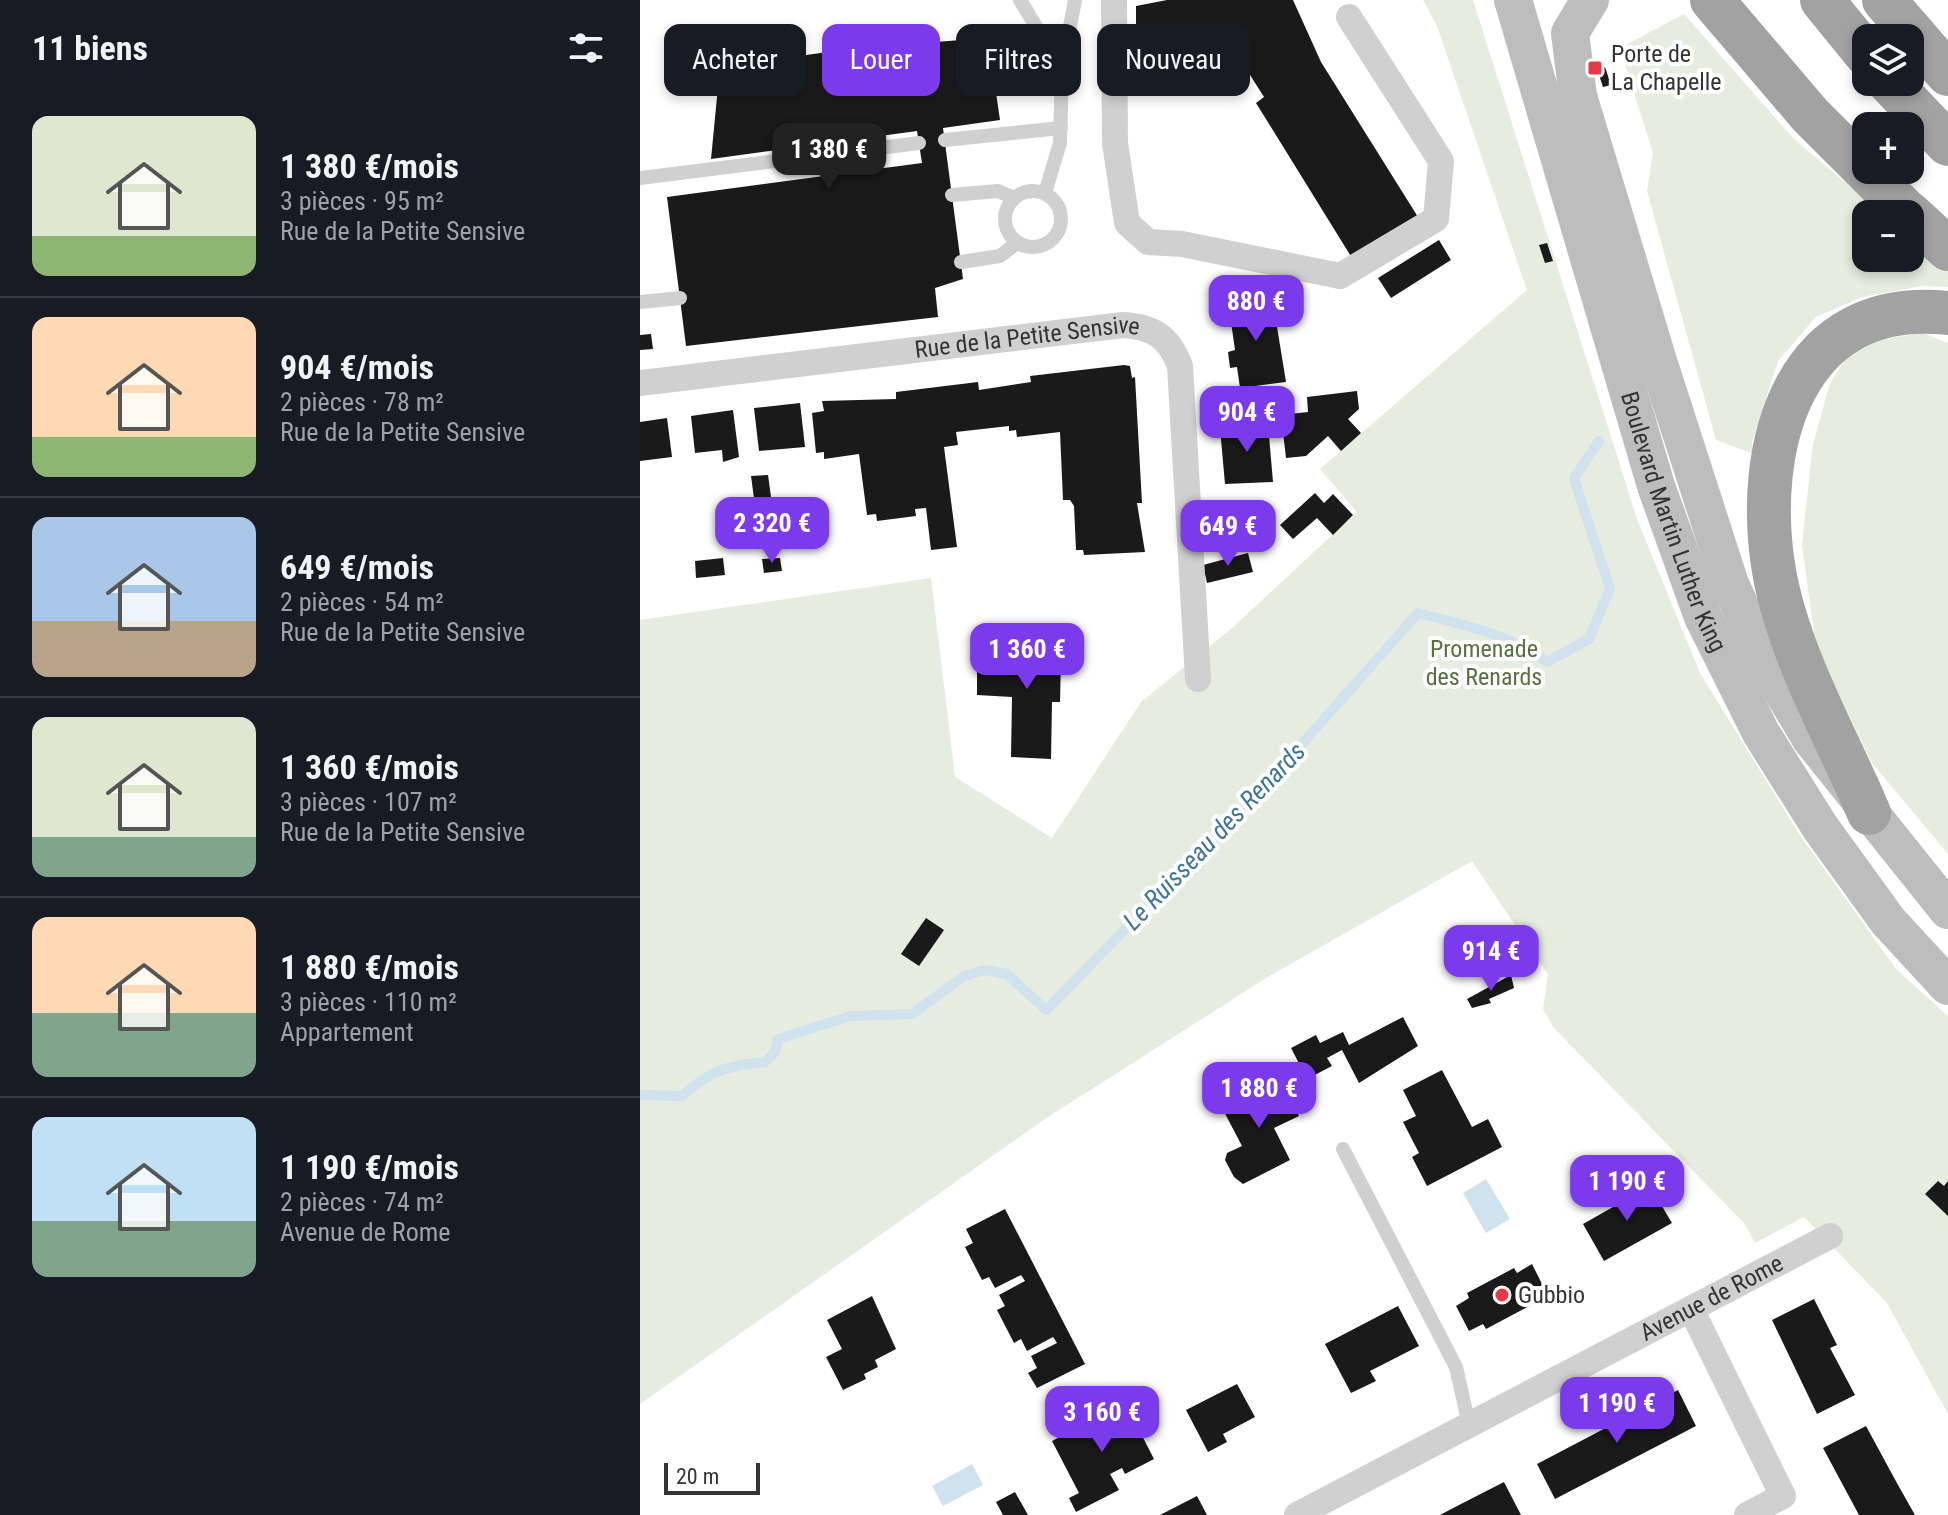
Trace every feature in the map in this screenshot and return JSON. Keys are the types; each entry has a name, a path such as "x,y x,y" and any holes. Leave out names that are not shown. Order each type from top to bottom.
{"highway":[{"path":"1712,0 1810,115 1896,200"},
{"path":"1822,0 1852,37"},
{"path":"1884,0 1948,74"},
{"path":"1902,96 1948,144"},
{"path":"1924,227 1948,249"},
{"path":"1869,813 1799,657 1783,605 1774,571 1770,527 1773,474 1790,402 1818,352 1863,322 1895,313 1948,313"}],"main road":[{"name":"Boulevard Martin Luther King","path":"1513,0 1656,486 1703,617 1761,733 1820,827 1888,921 1948,986"},
{"name":"Boulevard Martin Luther King","path":"1590,0 1570,33 1578,96 1730,584 1768,667 1811,739 1948,910"}],"street":[{"path":"1114,0 1115,143 1127,223 1148,242 1182,244 1340,276 1436,219 1441,161 1349,17"},
{"name":"Rue de la Petite Sensive","path":"640,383 1123,325 1147,327 1174,349 1180,366 1198,679"},
{"name":"Avenue de Rome","path":"1297,1515 1830,1236"},
{"path":"1691,1309 1783,1496 1747,1515"}],"lane":[{"path":"1020,0 1035,24"},
{"path":"1070,24 1075,0"},
{"path":"1045,193 1061,128 1062,96"},
{"path":"945,140 1061,128"},
{"path":"640,178 919,143"},
{"path":"952,195 998,191 1014,198"},
{"path":"1027,191 1045,193 1058,206 1059,232 1053,240 1036,248 1017,243 1010,237 1004,219 1014,198 1027,191"},
{"path":"961,262 1000,256 1017,243"},
{"path":"640,302 680,298"},
{"path":"1343,1149 1456,1367 1469,1425"}],"green space":[{"name":"Promenade des Renards","path":"1423,0 1473,0 1637,519 1700,673 1799,834 1897,970 1948,1016 1948,1414 1887,1303 1804,1217 1755,1243 1744,1223 1554,1028 1543,1009 1548,974 1472,861 1266,978 1045,1119 640,1404 640,620 931,578 955,777 1052,838 1141,702 1231,629 1357,512 1320,469 1527,290 1437,26"},
{"path":"1684,14 1793,138 1866,200 1852,200 1852,272 1924,272 1924,250 1948,271 1948,287 1922,286 1862,297 1816,317 1778,361 1752,442 1752,453 1716,440 1647,191 1653,153 1620,48"},
{"path":"1922,333 1948,343 1948,854 1872,763 1816,647 1802,545 1813,444 1830,383 1848,356 1878,340"}],"water":[{"path":"1486,1179 1510,1219 1486,1233 1463,1193"},
{"path":"972,1464 983,1485 943,1506 932,1486"}],"building":[{"path":"1167,0 1293,0 1321,62 1418,217 1352,258 1256,103 1264,97 1250,75 1250,24 1136,24 1136,6"},
{"path":"956,40 956,96 996,96 1000,120 943,128 963,279 935,288 938,317 686,346 667,197 922,163 917,131 711,159 717,96 806,96 806,55 822,53 822,96 940,96 940,42"},
{"path":"1605,67 1611,85 1603,87 1597,69"},
{"path":"1439,240 1451,260 1391,298 1378,278"},
{"path":"1547,243 1553,261 1545,263 1539,245"},
{"path":"1272,296 1286,382 1240,388 1237,367 1230,368 1228,352 1235,350 1228,301"},
{"path":"651,334 653,349 640,350 640,335"},
{"path":"1130,366 1132,378 1135,377 1142,503 1137,503 1145,552 1084,555 1083,550 1076,550 1074,506 1070,500 1063,500 1060,432 1017,437 1016,430 1009,431 1009,426 956,432 958,445 944,447 957,547 931,550 926,508 915,509 916,516 877,521 876,514 867,515 859,454 824,459 824,452 816,453 812,413 824,411 822,401 896,399 896,392 978,382 979,390 1031,382 1030,376"},
{"path":"1357,391 1359,409 1348,419 1361,433 1341,451 1328,436 1306,456 1286,458 1281,415 1308,412 1307,397"},
{"path":"800,403 805,447 759,451 754,408"},
{"path":"733,410 739,457 723,462 722,450 695,453 691,416"},
{"path":"667,418 672,457 640,461 640,422"},
{"path":"1268,424 1273,482 1225,484 1220,428"},
{"path":"768,475 772,504 755,506 751,476"},
{"path":"1315,493 1324,503 1333,494 1353,515 1333,535 1317,518 1293,539 1280,525"},
{"path":"1248,553 1253,572 1207,583 1203,565"},
{"path":"723,558 725,575 696,578 695,561"},
{"path":"780,558 782,571 764,573 762,559"},
{"path":"1017,637 1066,637 1066,659 1061,659 1060,702 1052,702 1051,759 1011,757 1012,697 977,695 977,656 1017,657"},
{"path":"926,918 944,930 919,966 901,954"},
{"path":"1511,975 1514,988 1489,999 1491,1003 1472,1008 1467,999"},
{"path":"1403,1017 1418,1046 1359,1083 1342,1050 1327,1058 1332,1066 1307,1079 1291,1048 1316,1035 1320,1043 1343,1032 1349,1045"},
{"path":"1442,1070 1472,1127 1488,1119 1502,1147 1427,1186 1412,1157 1419,1153 1403,1122 1416,1116 1403,1090"},
{"path":"1279,1076 1299,1116 1274,1128 1290,1160 1243,1184 1234,1177 1225,1160 1227,1153 1242,1146 1221,1106"},
{"path":"1938,1181 1944,1186 1948,1181 1948,1216 1925,1194"},
{"path":"1650,1186 1672,1223 1604,1261 1583,1224"},
{"path":"1005,1209 1085,1364 1037,1388 1028,1373 1037,1368 1031,1356 1057,1343 1053,1337 1027,1351 1021,1339 1014,1343 997,1310 1005,1306 999,1295 1025,1281 1021,1275 995,1288 989,1277 982,1280 965,1247 973,1243 966,1229"},
{"name":"Gubbio","path":"1532,1264 1545,1290 1529,1298 1533,1304 1486,1329 1483,1324 1469,1331 1456,1306 1469,1298 1467,1293 1514,1268 1517,1273"},
{"path":"872,1296 896,1349 875,1360 878,1367 864,1374 866,1379 843,1390 826,1357 842,1349 827,1320"},
{"path":"1814,1299 1837,1345 1830,1348 1855,1395 1817,1414 1772,1320"},
{"path":"1398,1306 1419,1346 1370,1371 1376,1381 1351,1393 1325,1344"},
{"path":"1237,1384 1255,1417 1223,1434 1227,1442 1208,1452 1186,1410"},
{"path":"1678,1390 1696,1426 1555,1499 1537,1464"},
{"path":"1130,1401 1141,1422 1136,1424 1154,1459 1125,1474 1122,1468 1110,1474 1119,1490 1076,1512 1069,1498 1079,1493 1052,1441"},
{"path":"1866,1426 1915,1515 1859,1515 1823,1448"},
{"path":"1504,1482 1521,1515 1440,1515 1459,1505"},
{"path":"1015,1492 1028,1515 1003,1515 996,1502"},
{"path":"1197,1496 1207,1515 1160,1515"}],"waterway":[{"name":"Le Ruisseau des Renards","path":"640,1095 682,1096 720,1071 765,1062 775,1052 778,1039 851,1016 912,1014 964,976 985,970 1007,974 1046,1010 1256,796 1418,613 1501,637 1547,662 1589,639 1610,589 1574,478 1599,441"}],"place":[{"name":"Porte de La Chapelle","path":"1595,68"},
{"name":"Gubbio","path":"1502,1295"}]}
